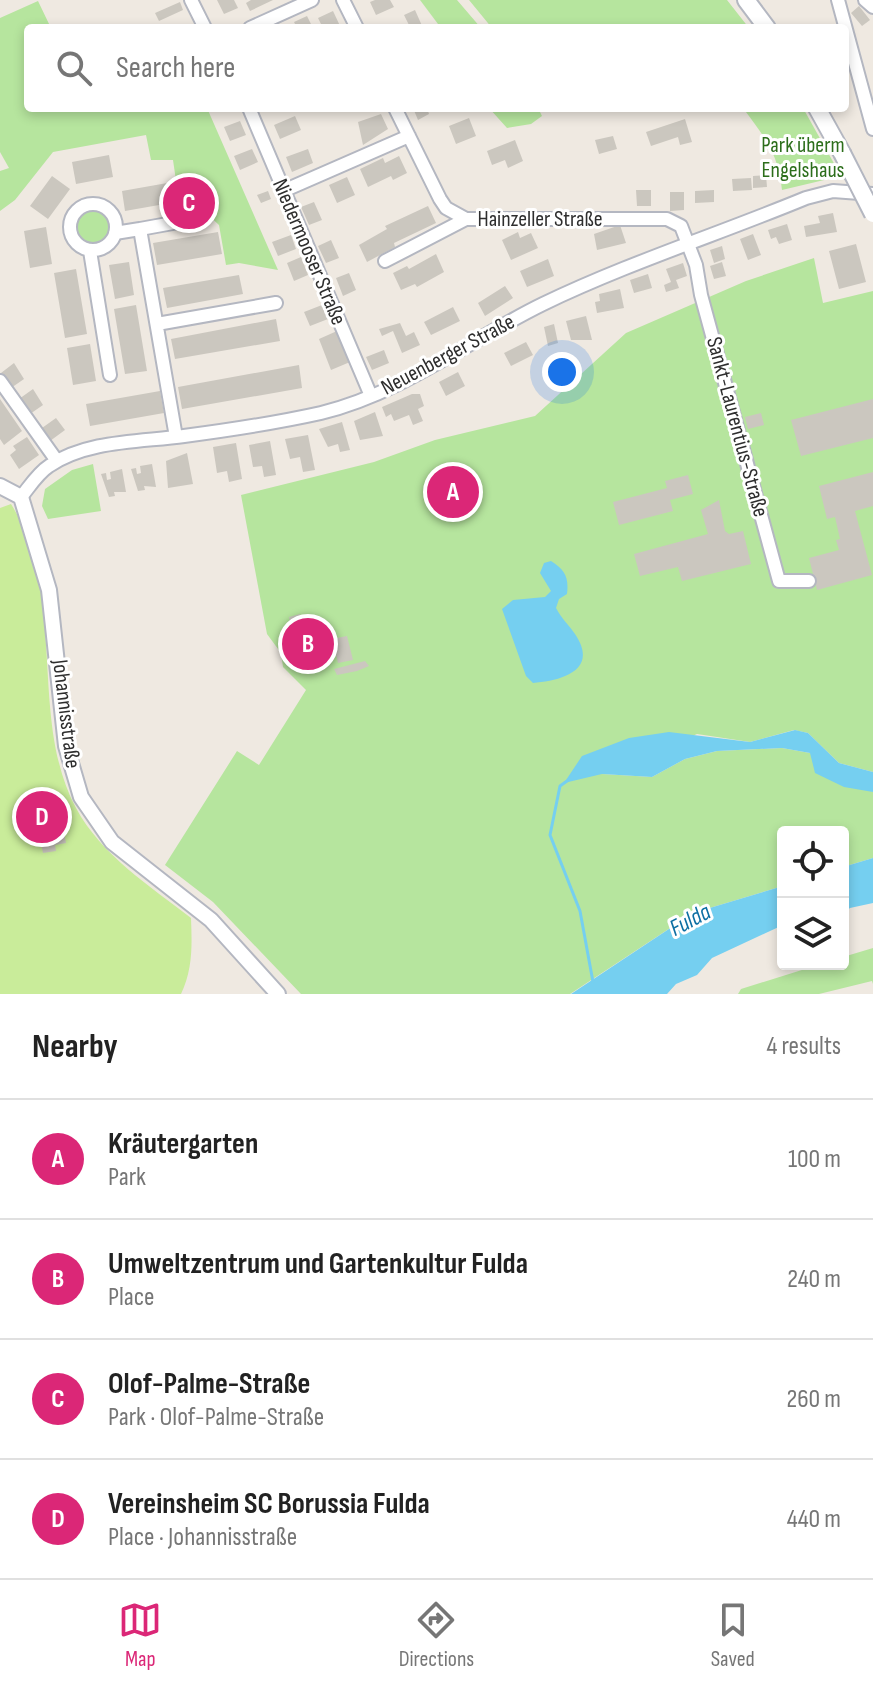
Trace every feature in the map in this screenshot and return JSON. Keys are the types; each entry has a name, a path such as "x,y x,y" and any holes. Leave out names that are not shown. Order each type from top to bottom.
{"main road":[{"path":"746,0 764,24"},
{"path":"819,112 873,214"}],"street":[{"path":"191,0 203,24"},
{"path":"259,24 312,0"},
{"path":"343,0 355,24"},
{"path":"838,0 845,24"},
{"path":"865,0 873,7"},
{"path":"849,41 873,129"},
{"name":"Niedermooser Straße","path":"251,112 371,396"},
{"name":"Hainzeller Straße","path":"397,112 446,208 466,219 667,219 681,226 690,243"},
{"path":"283,191 409,136"},
{"name":"Neuenberger Straße","path":"21,497 41,473 57,461 108,445 176,437 323,412 371,396 420,374 541,305 690,243 806,198 833,191 873,194"},
{"path":"90,251 109,245 115,233 115,220 107,208 92,204 78,209 70,222 72,238 90,251 110,375"},
{"path":"115,233 206,217"},
{"path":"385,261 466,219"},
{"path":"140,229 176,437"},
{"name":"Sankt-Laurentius-Straße","path":"690,243 779,581 809,581"},
{"path":"157,324 276,303"},
{"path":"0,381 57,461"},
{"path":"0,486 21,497"},
{"name":"Johannisstraße","path":"21,497 49,590 66,746 81,797 112,842 211,920 278,994"}],"green space":[{"path":"420,0 457,0 478,24 438,24"},
{"path":"469,0 727,0 746,24 489,24"},
{"path":"38,1 49,24 24,24 24,112 209,112 278,270 239,263 226,265 219,225 205,212 181,215 173,160 151,160 146,135 53,152 15,200 0,211 0,171 9,168 0,152 0,18"},
{"path":"493,112 540,112 542,116 531,124 507,128"},
{"name":"Park überm Engelshaus","path":"746,112 805,112 841,176 782,190 774,155"},
{"path":"94,209 107,214 112,227 107,240 94,245 81,240 76,227 81,214"},
{"path":"814,258 823,303 873,291 873,772 839,763 808,733 794,730 750,742 697,734 602,774 652,777 685,759 717,751 782,748 810,753 873,792 873,858 849,865 849,826 777,826 777,888 693,913 570,994 301,994 213,902 165,865 237,751 259,765 306,690 283,667 281,653 267,634 241,495 374,462 435,440 535,416 626,333 746,281"},
{"path":"93,464 101,511 48,519 42,506 45,489 72,470"},
{"path":"11,504 28,539 38,577 49,696 62,773 76,808 99,841 128,869 191,918 190,966 181,994 0,994 0,508"},
{"path":"873,948 873,984 872,981 819,994 738,994 741,989 802,970 849,970 849,955"}],"water":[{"path":"551,561 567,578 567,594 559,599 556,608 575,634 583,657 574,672 554,680 533,683 526,676 502,609 513,600 545,597 551,591 540,573 544,563"},
{"path":"795,730 808,733 839,763 873,772 873,792 844,787 815,773 810,753 782,748 717,751 685,759 652,777 602,774 564,783 582,756 629,738 669,732 750,742"},
{"path":"873,858 873,903 849,909 849,865"},
{"name":"Fulda","path":"777,888 777,928 712,958 697,975 676,984 667,994 571,994 693,913"}],"building":[{"path":"217,0 234,0 238,8 224,14"},
{"path":"251,0 273,0 250,11 246,3"},
{"path":"390,0 394,7 376,15 370,2"},
{"path":"180,2 183,10 159,21 155,13"},
{"path":"859,6 870,20 862,26 851,13"},
{"path":"415,10 421,24 408,24 404,15"},
{"path":"333,11 339,24 321,24 318,18"},
{"path":"307,16 311,24 295,24"},
{"path":"415,112 428,112 429,114 418,120"},
{"path":"381,114 388,129 363,145 358,122"},
{"path":"295,116 301,130 280,139 274,125"},
{"path":"469,118 476,136 456,144 449,126"},
{"path":"685,119 692,142 680,145 678,137 651,146 646,132"},
{"path":"240,121 246,135 230,141 224,127"},
{"path":"613,136 617,149 599,154 595,140"},
{"path":"515,140 523,161 508,168 505,160 492,165 487,151"},
{"path":"252,149 258,162 240,170 234,156"},
{"path":"308,149 313,163 292,172 286,157"},
{"path":"109,155 113,177 76,184 72,162"},
{"path":"399,156 407,173 393,180 391,176 368,187 360,169 383,158 385,163"},
{"path":"766,175 767,187 753,188 753,176"},
{"path":"52,176 70,189 48,219 30,206"},
{"path":"347,177 355,195 337,203 329,185"},
{"path":"751,178 752,190 733,191 732,179"},
{"path":"173,182 176,202 125,211 122,191"},
{"path":"636,190 651,190 651,206 637,206"},
{"path":"714,190 714,202 695,203 695,191"},
{"path":"268,191 271,199 261,203 257,195"},
{"path":"670,192 684,192 684,210 670,211"},
{"path":"314,202 322,220 309,225 301,207"},
{"path":"428,206 436,223 394,243 395,247 367,262 359,245 387,229 385,226"},
{"path":"833,213 837,232 806,237 804,226 820,223 818,216"},
{"path":"787,224 792,240 779,244 776,237 771,239 768,230"},
{"path":"620,225 626,243 597,250 594,234"},
{"path":"46,227 52,264 30,268 24,231"},
{"path":"218,232 222,254 157,265 153,243"},
{"path":"518,232 520,238 531,233 538,248 511,260 502,240"},
{"path":"753,234 761,255 748,260 740,239"},
{"path":"291,235 296,249 278,256 272,242"},
{"path":"331,240 339,258 326,263 318,246"},
{"path":"856,244 866,282 839,289 829,251"},
{"path":"722,246 725,259 714,263 710,250"},
{"path":"436,254 444,272 417,287 415,284 401,290 393,273 407,266 409,269"},
{"path":"301,257 308,275 294,281 287,263"},
{"path":"548,259 554,276 527,287 520,271"},
{"path":"129,262 134,295 115,299 109,265"},
{"path":"722,262 726,276 714,279 710,266"},
{"path":"683,263 687,276 676,280 679,288 666,292 664,285 671,282 666,269"},
{"path":"76,269 87,334 65,338 54,273"},
{"path":"349,273 356,290 343,296 336,278"},
{"path":"648,274 652,288 634,293 630,280"},
{"path":"239,275 243,294 167,308 163,288"},
{"path":"505,286 513,298 485,316 478,303"},
{"path":"620,289 624,308 597,313 595,302 600,301 599,294"},
{"path":"136,305 147,371 125,374 114,309"},
{"path":"322,305 328,319 310,326 304,312"},
{"path":"453,307 460,321 431,335 424,322"},
{"path":"586,316 592,340 571,340 566,321"},
{"path":"276,319 280,341 175,359 171,339"},
{"path":"400,323 406,336 414,332 420,345 402,353 393,331 382,336 379,329"},
{"path":"554,324 558,343 548,346 544,327"},
{"path":"337,331 350,362 331,370 319,339"},
{"path":"526,342 533,355 511,366 504,353"},
{"path":"90,344 96,381 73,385 67,348"},
{"path":"384,350 389,363 372,370 366,357"},
{"path":"14,363 24,379 11,388 1,373"},
{"path":"299,365 302,388 182,409 178,387"},
{"path":"458,372 465,386 446,396 439,382"},
{"path":"33,389 43,405 30,414 19,399"},
{"path":"160,391 164,413 90,426 86,404"},
{"path":"412,394 420,394 424,406 418,409 423,421 413,425 409,415 394,421 391,414 386,417 382,407"},
{"path":"0,399 22,431 4,445 0,439"},
{"path":"873,399 873,438 801,456 791,420"},
{"path":"375,412 383,436 360,440 354,421"},
{"path":"761,413 764,425 748,429 745,417"},
{"path":"56,418 65,430 50,441 42,428"},
{"path":"342,422 350,450 340,452 338,444 328,447 319,429"},
{"path":"308,435 315,470 303,472 300,457 290,459 285,439"},
{"path":"27,437 39,455 19,469 10,455 16,450 13,446"},
{"path":"270,441 276,475 264,477 262,466 253,467 249,445"},
{"path":"236,443 242,479 229,482 227,471 217,473 213,447"},
{"path":"187,453 193,484 168,488 166,461"},
{"path":"152,464 156,487 144,486 145,490 138,491 131,469 136,468 137,474 141,473 140,466"},
{"path":"122,469 126,492 114,492 115,496 109,497 101,474 106,473 107,480 111,479 110,472"},
{"path":"873,472 873,506 855,511 872,575 817,590 809,558 839,550 836,540 840,539 835,517 827,519 819,486"},
{"path":"688,475 693,494 670,500 673,511 619,525 613,502 667,488 665,481"},
{"path":"719,500 725,531 729,534 743,531 751,564 682,581 678,567 640,576 634,554 708,534 701,510"},
{"path":"300,614 304,634 322,646 309,656 312,671 301,673 289,617"},
{"path":"347,636 353,660 338,663 332,639"},
{"path":"365,661 369,666 357,671 337,675 334,669"},
{"path":"33,796 35,806 57,799 66,843 55,845 56,851 43,853 39,835 28,837 20,798"}],"waterway":[{"path":"567,781 560,786 550,835 580,911 593,982"}],"place":[{"name":"Olof-Palme-Straße","path":"189,203"},
{"name":"Kräutergarten","path":"453,492"},
{"name":"Umweltzentrum und Gartenkultur Fulda","path":"308,644"},
{"name":"Vereinsheim SC Borussia Fulda","path":"42,817"}]}
